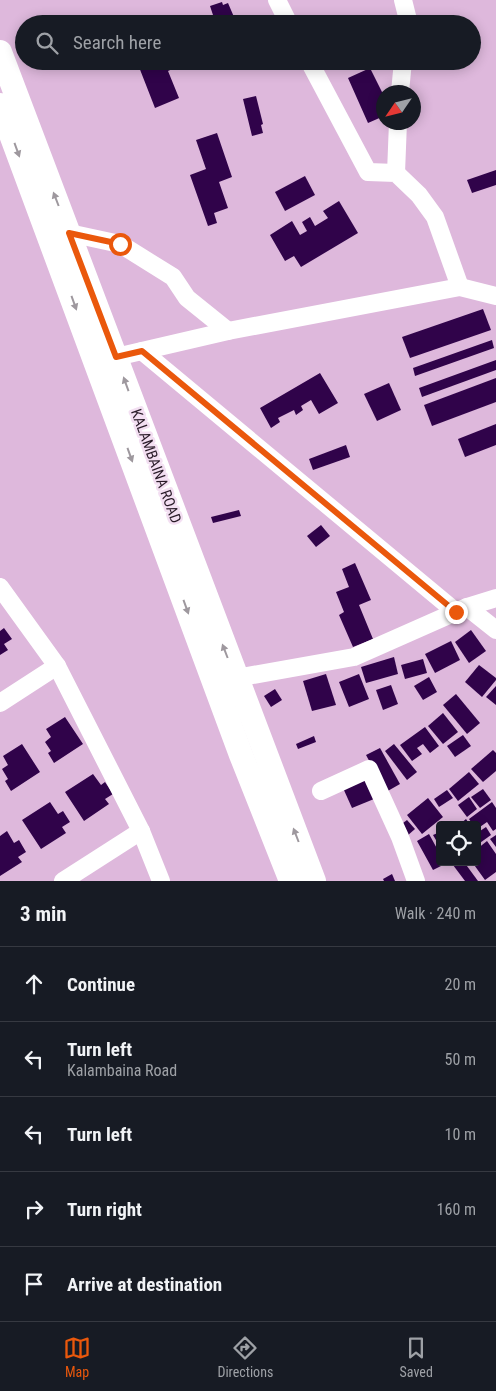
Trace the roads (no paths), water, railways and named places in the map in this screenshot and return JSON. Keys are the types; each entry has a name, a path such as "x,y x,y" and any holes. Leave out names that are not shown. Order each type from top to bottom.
{"main road":[{"name":"KALAMBAINA ROAD","path":"0,52 314,881"},
{"name":"KALAMBAINA ROAD","path":"0,105 241,755 291,881"}],"street":[{"path":"277,0 284,15"},
{"path":"403,0 407,15"},
{"path":"314,70 368,172 396,173 419,195 435,217 460,287"},
{"path":"401,85 402,70"},
{"path":"396,173 398,130"},
{"path":"69,233 120,244 173,277 186,298 228,331"},
{"path":"116,357 228,331 460,287 496,296"},
{"path":"142,351 462,609 496,630"},
{"path":"0,587 57,666 141,831 161,881"},
{"path":"236,678 354,657 462,609 496,598"},
{"path":"0,703 57,666"},
{"path":"321,791 369,768 400,837 416,881"},
{"path":"63,881 141,831"}]}
